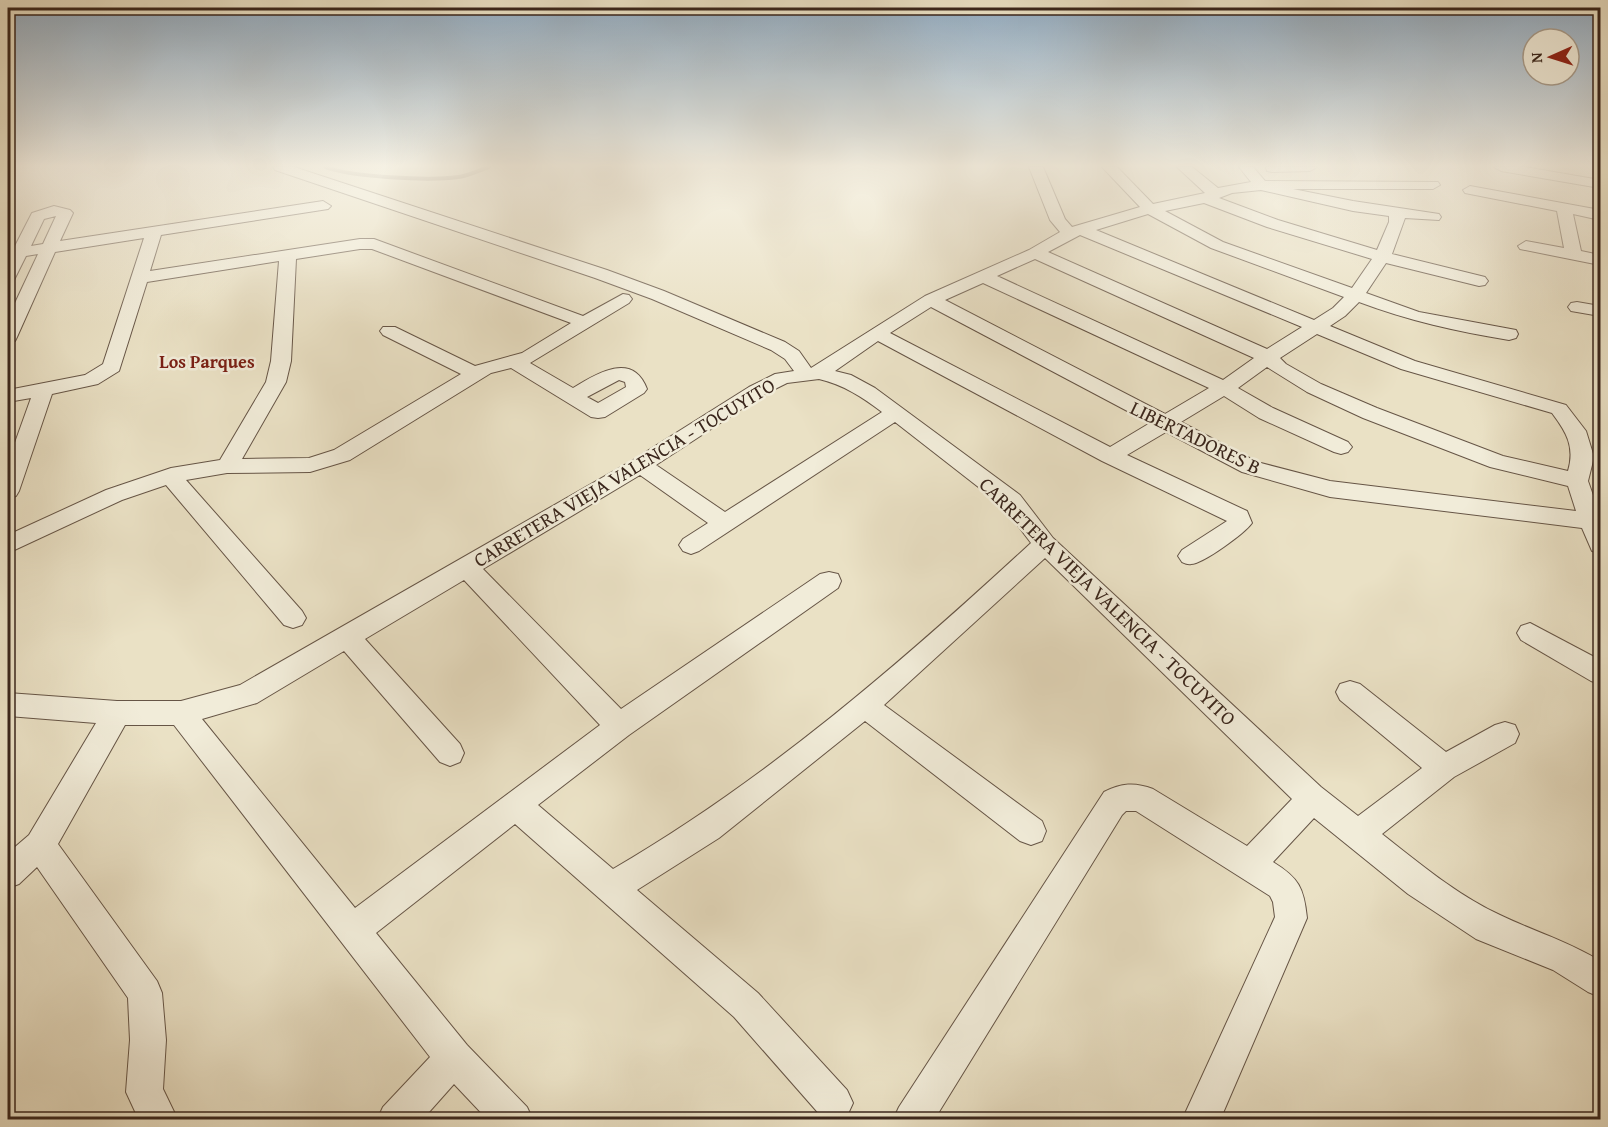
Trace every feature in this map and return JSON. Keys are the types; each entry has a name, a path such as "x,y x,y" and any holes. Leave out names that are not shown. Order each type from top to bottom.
{"street":[{"path":"8,276 13,253 36,220"},
{"path":"8,337 62,220"},
{"path":"13,253 235,220"},
{"path":"438,220 658,295 778,346 812,373 931,300 1076,231 1113,220"},
{"path":"1058,220 1076,231 1407,365 1559,409 1576,431 1583,457 1577,481 1600,545"},
{"path":"1171,220 1217,245 1414,316 1509,334"},
{"path":"1256,220 1326,243 1479,281"},
{"path":"1110,456 1224,388 1339,312 1356,296 1382,257 1397,220"},
{"path":"1566,220 1573,254"},
{"path":"8,396 91,380 112,367 154,232"},
{"path":"139,278 360,243 374,244 586,323"},
{"path":"1526,246 1600,260"},
{"path":"1035,252 1268,357 1279,368 1314,388 1370,413 1498,462 1577,481"},
{"path":"227,466 276,382 281,361 288,255"},
{"path":"983,276 1224,388 1266,413 1341,447"},
{"path":"8,545 114,495 171,475 227,466 310,465 342,455 484,369 529,357 623,299"},
{"name":"LIBERTADORES B","path":"931,300 1250,467 1330,489 1590,521"},
{"path":"1577,307 1600,311"},
{"path":"389,331 476,374"},
{"path":"877,333 1110,456 1239,517 1240,522 1234,528 1190,556"},
{"path":"514,361 573,397"},
{"name":"CARRETERA VIEJA VALENCIA - TOCUYITO","path":"8,704 117,713 182,713 247,694 641,465 756,391 782,378 812,373 844,379 896,412 1011,501 1045,544 1311,797 1419,883 1488,927 1565,958 1600,980"},
{"path":"8,491 43,391"},
{"path":"691,545 896,412"},
{"path":"641,465 724,523"},
{"path":"171,475 181,490 293,618"},
{"path":"611,888 706,829 864,705 962,623 1045,544"},
{"path":"466,567 619,726"},
{"path":"353,930 619,726 828,580"},
{"path":"1530,633 1600,673"},
{"path":"347,636 450,753"},
{"path":"1350,692 1444,768"},
{"path":"864,705 1032,831"},
{"path":"8,873 40,845 117,713"},
{"path":"182,713 454,1058 514,1119"},
{"path":"1357,835 1444,768 1505,734"},
{"path":"912,1119 1111,805 1123,797 1142,799 1281,885 1289,898 1291,918 1200,1119"},
{"path":"1250,866 1274,837 1299,814 1311,797"},
{"path":"516,805 746,1005 834,1103"},
{"path":"40,845 145,993 148,1040 144,1092 159,1119"},
{"path":"396,1119 454,1058"}],"district":[{"name":"Los Parques","path":"207,361"}]}
